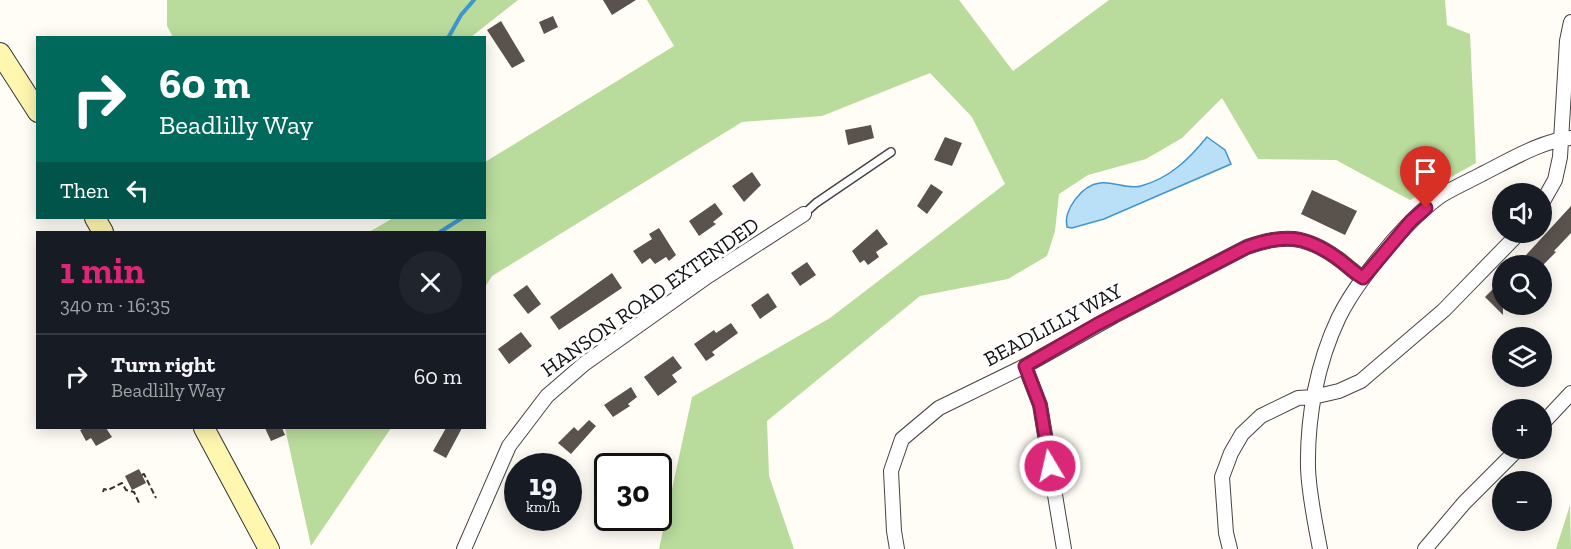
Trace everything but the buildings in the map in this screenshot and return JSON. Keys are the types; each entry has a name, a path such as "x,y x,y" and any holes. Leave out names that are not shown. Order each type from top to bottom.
{"main road":[{"path":"0,53 36,109"},
{"path":"205,429 268,549"}],"street":[{"path":"1552,185 1566,139 1567,42 1571,22"},
{"path":"1320,549 1310,500 1308,466 1313,397 1340,317 1363,278 1411,221 1441,196 1520,155 1566,139"},
{"name":"HANSON ROAD EXTENDED","path":"464,549 509,446 548,396 584,364 670,303 804,214"},
{"name":"BEADLILLY WAY","path":"897,549 891,471 902,439 939,408 1025,366 1114,316 1247,247 1262,242 1287,237 1304,239 1330,253 1363,278"},
{"path":"1230,549 1226,533 1222,477 1231,453 1242,434 1261,416 1298,398 1338,391 1361,381 1444,310 1509,243"},
{"path":"1025,366 1040,405 1064,549"},
{"path":"1552,413 1571,393"},
{"path":"1425,549 1464,503 1508,459"}],"lane":[{"path":"804,214 816,203 891,152"}],"path":[{"path":"142,475 144,474 156,498"},
{"path":"103,492 104,489 108,490 127,480"},
{"path":"122,483 126,490 134,492 140,505"}],"green space":[{"path":"167,0 518,0 472,36 172,36 167,26"},
{"path":"647,0 959,0 1013,71 1109,0 1445,0 1447,25 1470,34 1476,163 1410,200 1336,160 1258,159 1222,98 1182,138 1146,159 1088,175 1059,194 1055,231 1047,256 1008,279 920,296 767,421 769,476 794,549 659,549 663,531 672,531 672,489 692,397 830,318 1005,184 972,117 930,73 822,116 742,122 492,276 486,285 486,231 371,231 391,219 486,219 486,161 674,46"},
{"path":"285,429 390,429 311,546"},
{"path":"1570,505 1571,549 1556,549"}],"water":[{"path":"1207,137 1225,150 1231,164 1104,219 1072,228 1067,227 1071,206 1087,188 1100,183 1136,187 1161,178 1178,167"}],"waterway":[{"path":"449,36 461,15 474,0"},
{"path":"442,231 460,219"}],"route":[{"path":"1050,466 1040,405 1025,366 1114,316 1247,247 1262,242 1287,237 1304,239 1330,253 1363,278 1411,221 1426,208"}]}
